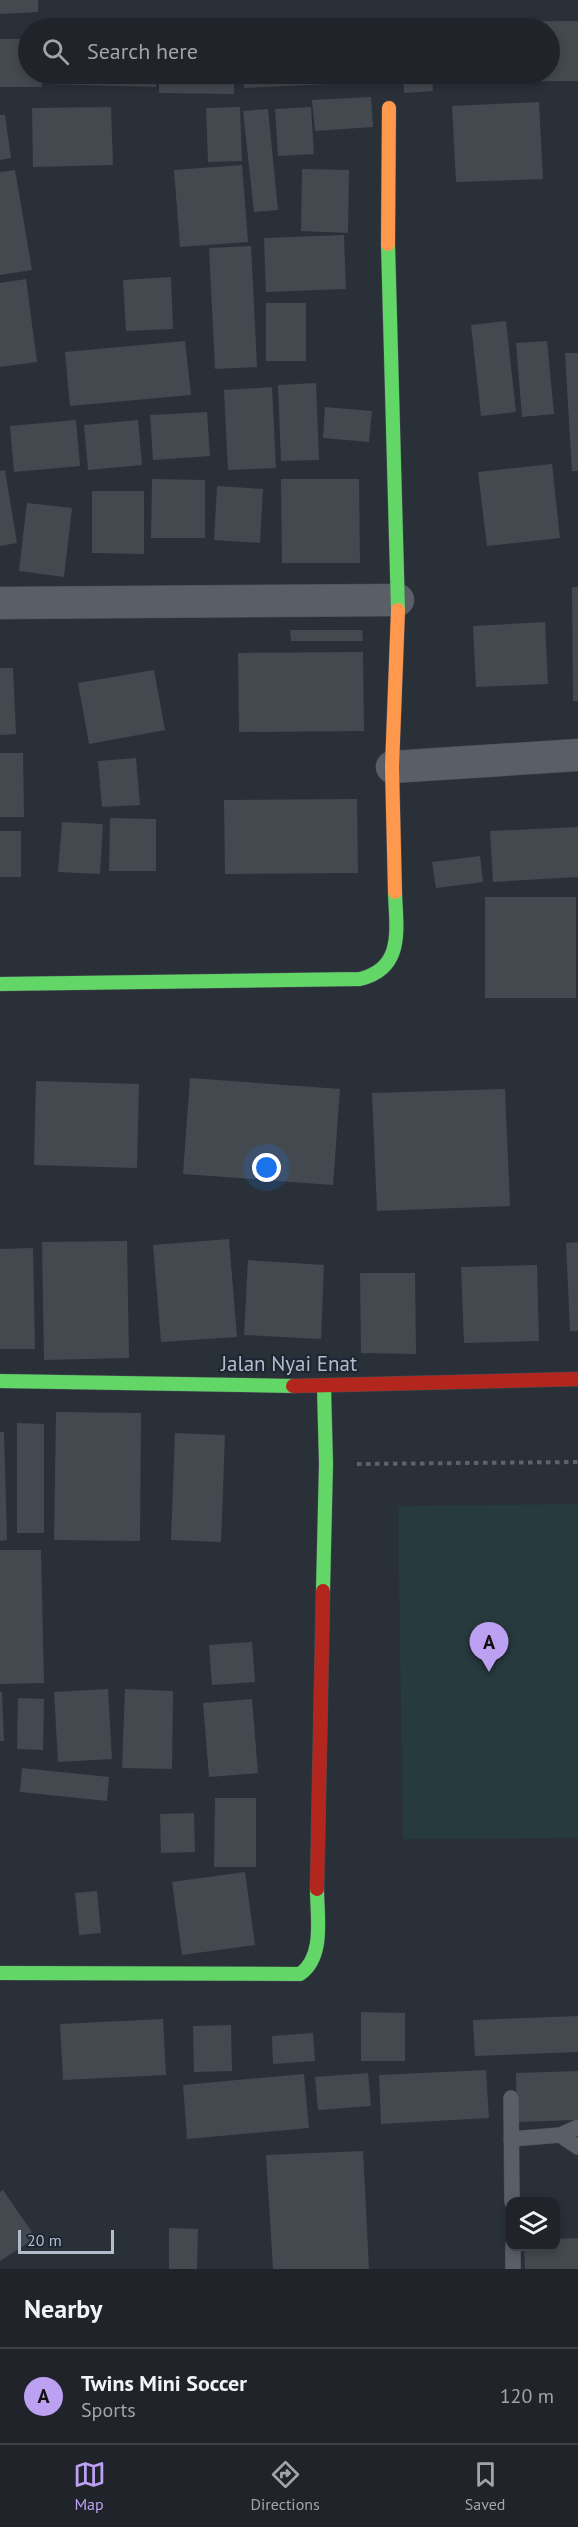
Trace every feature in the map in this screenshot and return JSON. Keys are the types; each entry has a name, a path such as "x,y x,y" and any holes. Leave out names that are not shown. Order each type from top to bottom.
{"street":[{"path":"0,984 365,980 378,973 390,960 396,946 392,767 398,600 387,209 389,108"},
{"path":"0,603 398,600"},
{"path":"392,767 578,755"},
{"name":"Jalan Nyai Enat","path":"0,1382 324,1387 578,1379"},
{"path":"0,1973 300,1974 310,1967 316,1955 326,1464 324,1387"}],"lane":[{"path":"510,2098 512,2197"},
{"path":"511,2139 560,2135 578,2127"},
{"path":"560,2135 578,2147"},
{"path":"513,2251 513,2269"}],"path":[{"path":"326,1464 578,1462"}],"green space":[{"path":"578,1504 578,1838 403,1839 398,1506"}],"building":[{"path":"0,0 38,0 38,12 0,14"},
{"path":"560,21 578,21 578,81 560,81"},
{"path":"0,39 18,39 18,84 42,84 42,87 0,87"},
{"path":"43,84 156,84 156,87"},
{"path":"159,84 234,84 234,94 159,93"},
{"path":"244,84 331,84 244,88"},
{"path":"404,84 433,84 433,91 404,93"},
{"path":"371,97 373,127 315,131 312,100"},
{"path":"539,102 543,179 456,182 452,106"},
{"path":"111,107 113,165 33,167 32,108"},
{"path":"240,107 242,161 208,162 206,108"},
{"path":"311,107 314,154 278,156 275,109"},
{"path":"268,109 278,210 254,212 243,111"},
{"path":"0,115 5,115 11,158 0,160"},
{"path":"242,165 248,242 180,247 174,170"},
{"path":"302,169 349,170 348,233 301,231"},
{"path":"15,170 32,270 0,275 0,172"},
{"path":"344,235 346,289 266,292 264,238"},
{"path":"251,246 257,367 215,369 209,248"},
{"path":"171,277 173,329 126,331 123,280"},
{"path":"26,279 37,362 0,367 0,283"},
{"path":"266,303 306,303 306,361 266,361"},
{"path":"506,321 516,412 481,416 471,325"},
{"path":"185,341 191,395 70,406 65,352"},
{"path":"547,341 554,414 522,417 516,343"},
{"path":"565,353 578,353 578,471 572,471"},
{"path":"316,383 319,460 281,461 278,385"},
{"path":"272,387 276,468 228,470 224,390"},
{"path":"325,407 372,411 369,442 323,438"},
{"path":"207,412 210,456 153,460 150,415"},
{"path":"76,420 80,466 14,472 10,426"},
{"path":"138,420 142,465 88,470 84,425"},
{"path":"552,464 560,538 487,546 478,472"},
{"path":"5,470 17,543 0,546 0,471"},
{"path":"152,479 205,480 205,538 151,538"},
{"path":"281,479 359,479 360,563 282,563"},
{"path":"217,486 263,489 260,543 214,540"},
{"path":"92,491 144,491 144,554 92,553"},
{"path":"27,503 72,508 64,577 19,571"},
{"path":"572,587 578,587 578,701 573,701"},
{"path":"545,622 548,684 476,687 473,626"},
{"path":"290,630 362,630 363,641 291,641"},
{"path":"363,652 364,731 239,732 238,653"},
{"path":"0,668 13,668 16,734 0,735"},
{"path":"154,670 165,730 89,744 78,683"},
{"path":"0,753 23,753 24,817 0,817"},
{"path":"136,758 140,805 102,807 98,761"},
{"path":"357,799 358,873 225,874 224,800"},
{"path":"110,818 156,819 156,871 109,871"},
{"path":"62,822 103,824 100,874 58,872"},
{"path":"578,827 578,877 493,882 490,831"},
{"path":"0,831 21,831 21,877 0,877"},
{"path":"480,856 483,882 436,888 432,862"},
{"path":"485,897 576,897 576,998 485,998"},
{"path":"190,1078 340,1089 333,1185 183,1174"},
{"path":"36,1081 139,1084 137,1168 34,1165"},
{"path":"505,1089 510,1206 377,1211 372,1093"},
{"path":"229,1239 237,1337 161,1342 153,1245"},
{"path":"127,1241 129,1358 44,1360 42,1242"},
{"path":"578,1242 578,1331 570,1331 566,1243"},
{"path":"33,1248 35,1349 0,1349 0,1249"},
{"path":"248,1260 324,1265 321,1339 244,1335"},
{"path":"537,1265 539,1341 464,1343 461,1267"},
{"path":"360,1273 415,1273 416,1354 361,1353"},
{"path":"56,1412 141,1413 140,1541 54,1540"},
{"path":"17,1423 44,1424 44,1533 17,1533"},
{"path":"0,1432 4,1432 7,1540 0,1541"},
{"path":"175,1433 225,1435 221,1542 171,1540"},
{"path":"0,1550 41,1550 44,1683 0,1684"},
{"path":"252,1642 255,1682 212,1685 209,1645"},
{"path":"108,1689 112,1759 58,1762 54,1692"},
{"path":"125,1689 173,1691 172,1769 122,1768"},
{"path":"0,1692 2,1692 4,1741 0,1741"},
{"path":"18,1698 44,1699 43,1750 17,1749"},
{"path":"252,1699 258,1773 209,1777 203,1703"},
{"path":"22,1768 109,1777 107,1801 20,1792"},
{"path":"215,1798 256,1798 256,1867 214,1867"},
{"path":"194,1813 195,1852 161,1853 160,1814"},
{"path":"245,1872 255,1945 182,1955 172,1882"},
{"path":"97,1891 101,1933 79,1935 75,1893"},
{"path":"361,2012 405,2013 405,2061 361,2061"},
{"path":"578,2016 578,2052 475,2056 473,2020"},
{"path":"163,2019 166,2075 63,2080 60,2024"},
{"path":"231,2025 232,2071 194,2072 193,2026"},
{"path":"313,2033 315,2061 273,2064 272,2036"},
{"path":"486,2070 489,2118 381,2124 379,2075"},
{"path":"578,2071 578,2120 517,2122 516,2073"},
{"path":"368,2073 371,2106 318,2110 315,2077"},
{"path":"304,2074 309,2128 187,2139 183,2085"},
{"path":"363,2151 369,2269 273,2269 266,2155"},
{"path":"3,2190 36,2238 0,2261 0,2192"},
{"path":"169,2228 198,2229 197,2269 169,2269"},
{"path":"578,2238 578,2269 525,2269 524,2251 560,2251 560,2239"}],"traffic: fast":[{"path":"388,244 398,610"},
{"path":"0,984 360,979 374,974 385,966 391,956 396,932 395,892"},
{"path":"0,1381 293,1386"},
{"path":"323,1591 326,1464 324,1387"},
{"path":"0,1973 300,1974 308,1967 316,1947 317,1889"}],"traffic: slow":[{"path":"388,244 389,108"},
{"path":"395,892 392,767 398,610"}],"traffic: jam":[{"path":"293,1386 578,1379"},
{"path":"317,1889 323,1591"}],"place":[{"name":"Twins Mini Soccer","path":"489,1672"}]}
